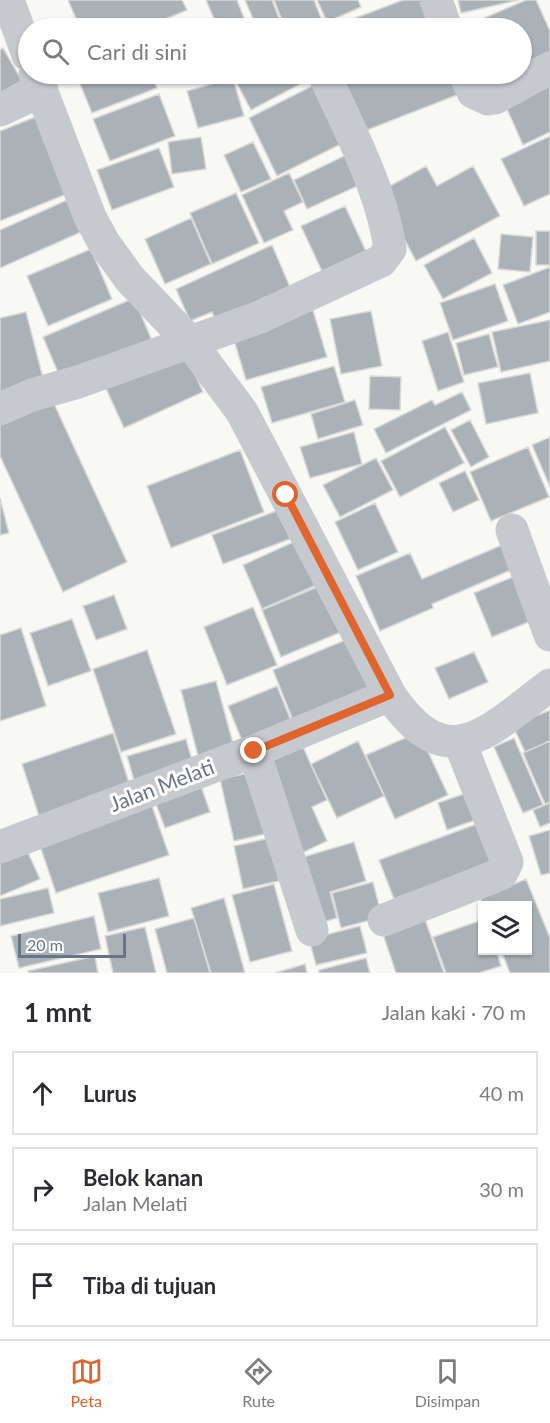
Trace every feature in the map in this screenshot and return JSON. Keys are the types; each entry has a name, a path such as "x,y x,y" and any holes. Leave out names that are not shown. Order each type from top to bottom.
{"street":[{"path":"8,0 18,28"},
{"path":"436,0 442,18"},
{"path":"532,78 550,68"},
{"path":"0,110 36,84"},
{"path":"40,84 90,217 104,243 130,279 190,342 242,412 390,695 404,716 423,733 447,742 460,743 483,734 550,685"},
{"path":"0,409 32,395 78,382 260,317 365,271 381,261 390,249 387,224 351,132 329,84"},
{"path":"469,84 472,92 488,99 495,98 521,84"},
{"path":"512,530 550,635"},
{"name":"Jalan Melati","path":"0,847 254,751 390,695"},
{"path":"384,920 501,874 506,869 507,862 460,743"},
{"path":"254,751 312,930"}],"building":[{"path":"68,0 182,0 187,10 168,18 76,18"},
{"path":"206,0 237,0 244,18 214,18"},
{"path":"245,0 272,0 279,18 253,18"},
{"path":"274,0 314,0 321,18 281,18"},
{"path":"317,0 358,0 361,7 336,18 325,18"},
{"path":"403,0 431,0 438,18 355,18"},
{"path":"458,0 519,0 461,13"},
{"path":"526,0 536,0 550,31 550,52 544,55 549,66 532,74 532,18 484,18"},
{"path":"3,48 18,74 18,83 0,93 0,50"},
{"path":"550,76 550,132 523,145 502,98"},
{"path":"80,84 155,84 157,88 92,113"},
{"path":"212,84 235,84 244,116 198,128 187,91"},
{"path":"237,84 300,84 251,110"},
{"path":"316,84 345,142 277,176 249,118"},
{"path":"343,84 464,84 467,91 362,132"},
{"path":"493,84 509,84 496,90"},
{"path":"159,94 175,136 110,161 93,119"},
{"path":"43,114 74,191 0,221 0,131"},
{"path":"550,136 550,194 524,206 501,159"},
{"path":"201,137 206,169 172,174 168,142"},
{"path":"253,142 271,179 241,192 224,155"},
{"path":"159,148 174,187 112,210 97,170"},
{"path":"346,155 360,185 307,209 294,180"},
{"path":"426,166 437,186 473,166 500,216 416,261 379,192"},
{"path":"289,173 303,202 284,211 293,230 264,243 242,195"},
{"path":"236,193 259,243 212,264 190,213"},
{"path":"67,200 81,232 0,268 0,230"},
{"path":"345,206 370,260 326,280 301,226"},
{"path":"191,218 211,264 165,284 145,239"},
{"path":"536,231 550,231 550,265 536,265"},
{"path":"501,234 533,237 530,272 498,269"},
{"path":"474,238 492,273 443,299 424,265"},
{"path":"272,245 290,287 216,321 212,312 190,321 176,289"},
{"path":"91,249 112,299 48,326 27,276"},
{"path":"550,267 550,312 518,324 503,285"},
{"path":"495,284 508,321 453,340 440,303"},
{"path":"134,298 153,343 62,382 43,337"},
{"path":"312,307 327,357 246,380 231,330"},
{"path":"371,311 382,366 341,374 330,319"},
{"path":"26,312 44,382 0,394 0,318"},
{"path":"550,320 550,361 501,372 492,332"},
{"path":"448,332 464,382 438,391 422,341"},
{"path":"489,334 498,367 464,375 456,343"},
{"path":"183,348 203,392 124,428 104,384"},
{"path":"334,366 345,402 272,423 261,387"},
{"path":"530,373 538,413 486,424 478,383"},
{"path":"370,376 401,377 400,410 369,409"},
{"path":"462,392 471,410 386,453 374,429 432,400 435,405"},
{"path":"50,395 127,562 63,592 0,456 0,418"},
{"path":"355,400 363,425 318,439 311,414"},
{"path":"470,420 489,457 471,467 451,430"},
{"path":"445,427 464,463 400,497 381,461"},
{"path":"354,432 362,464 310,478 300,447"},
{"path":"550,437 550,487 532,445"},
{"path":"528,447 549,497 491,521 470,472"},
{"path":"240,450 264,512 171,548 147,486"},
{"path":"376,458 393,490 340,517 323,485"},
{"path":"465,471 479,500 453,512 439,483"},
{"path":"0,498 9,533 0,535"},
{"path":"375,503 398,552 358,570 335,522"},
{"path":"279,510 290,539 223,564 212,535"},
{"path":"300,539 319,584 262,609 243,565"},
{"path":"509,542 520,566 432,604 433,608 380,631 356,576 410,553 422,579"},
{"path":"513,577 531,621 492,637 474,593"},
{"path":"322,585 341,632 281,657 262,610"},
{"path":"114,595 127,629 96,640 83,606"},
{"path":"253,607 277,665 227,685 204,627"},
{"path":"72,619 91,671 48,686 30,633"},
{"path":"21,628 46,706 0,721 0,635"},
{"path":"360,634 381,687 294,723 273,670"},
{"path":"147,650 176,734 121,752 93,669"},
{"path":"474,652 488,682 449,699 435,668"},
{"path":"216,681 234,747 198,756 181,690"},
{"path":"277,686 294,728 245,748 228,706"},
{"path":"550,710 550,741 525,752 513,726"},
{"path":"419,732 448,795 395,819 366,755"},
{"path":"113,733 130,786 39,816 22,764"},
{"path":"514,738 543,805 523,813 494,747"},
{"path":"186,739 193,764 134,780 127,756"},
{"path":"358,741 384,796 337,818 311,764"},
{"path":"550,741 550,802 545,804 523,753"},
{"path":"303,747 327,800 312,807 327,841 298,855 262,765"},
{"path":"257,771 270,833 234,841 220,779"},
{"path":"199,780 210,812 165,828 153,796"},
{"path":"475,790 484,817 447,830 438,803"},
{"path":"151,803 169,855 56,893 38,840"},
{"path":"550,803 550,823 540,827 533,810"},
{"path":"485,821 499,860 394,899 379,860"},
{"path":"550,830 550,873 541,875 529,836"},
{"path":"270,838 279,881 243,889 234,846"},
{"path":"354,842 366,881 330,892 337,918 313,925 293,860"},
{"path":"25,846 40,879 0,896 0,857"},
{"path":"159,878 169,916 108,932 98,893"},
{"path":"526,879 550,938 550,973 510,973 503,955 532,955 532,901 482,901 480,898"},
{"path":"373,882 382,917 341,928 332,893"},
{"path":"274,884 292,951 250,962 232,895"},
{"path":"48,888 54,913 0,926 0,899"},
{"path":"224,898 245,973 211,973 191,908"},
{"path":"422,911 444,973 396,973 380,925"},
{"path":"94,916 101,949 19,968 11,936"},
{"path":"194,918 210,973 167,973 155,929"},
{"path":"478,921 478,955 498,955 501,966 479,973 446,973 433,937"},
{"path":"360,926 367,953 316,965 309,939"},
{"path":"145,927 156,973 113,973 105,936"},
{"path":"95,956 98,973 29,973 28,971"},
{"path":"366,958 370,973 319,973 319,970"},
{"path":"305,964 307,973 275,973"}],"route":[{"path":"254,751 390,695 372,656 286,495"}]}
